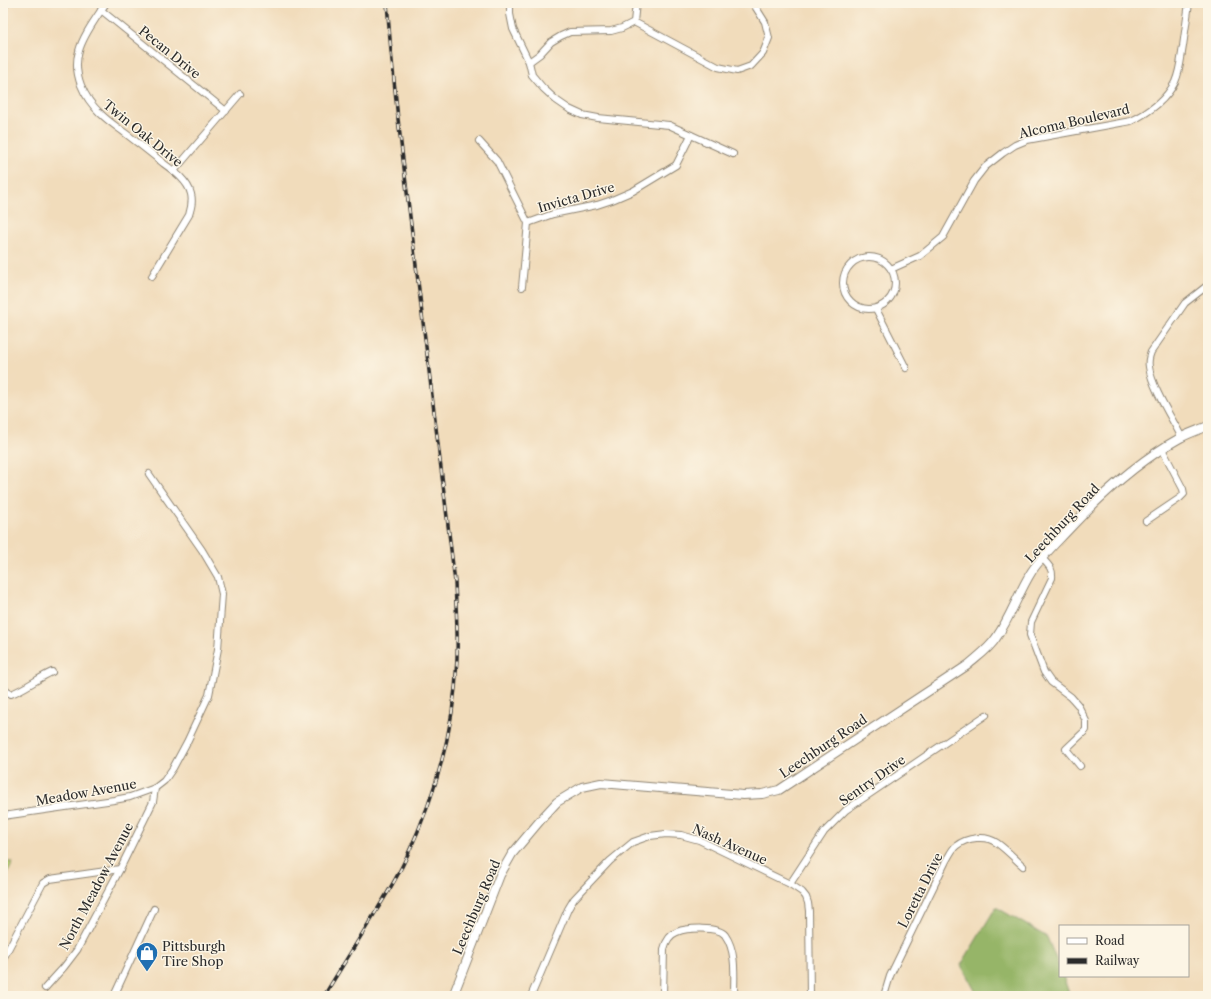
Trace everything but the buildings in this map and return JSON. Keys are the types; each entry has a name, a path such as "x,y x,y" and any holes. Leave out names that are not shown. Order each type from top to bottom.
{"street":[{"path":"3,8 6,3"},
{"name":"Twin Oak Drive","path":"106,3 83,40 79,51 77,67 78,78 83,90 88,100 100,114 174,171 187,185 191,194 192,204 189,215 152,276"},
{"path":"510,3 510,14 513,29 529,62 532,75 556,100 569,109 582,115 598,118 669,125 733,154"},
{"path":"634,22 636,3"},
{"path":"634,22 718,67 737,71 751,66 763,53 769,38 766,22 753,3"},
{"name":"Alcoma Boulevard","path":"891,270 920,256 943,237 974,181 985,167 1015,145 1027,140 1131,121 1144,115 1153,108 1165,96 1175,82 1180,64 1189,3"},
{"name":"Pecan Drive","path":"101,10 226,111"},
{"path":"529,62 540,54 551,42 570,32 611,31 622,28 634,22"},
{"path":"174,171 240,94"},
{"name":"Invicta Drive","path":"522,287 528,223 553,214 597,205 633,191 676,164 690,134"},
{"path":"479,141 497,161 528,223"},
{"path":"860,258 878,258 885,262 891,270 895,282 894,292 888,301 876,309 858,307 846,296 843,282 844,275 852,263 860,258"},
{"path":"1182,438 1154,384 1149,367 1149,358 1151,352 1185,303 1208,285"},
{"path":"876,309 906,368"},
{"name":"Leechburg Road","path":"454,996 500,875 512,854 557,802 582,787 601,783 743,795 762,794 779,790 968,665 996,640 1006,624 1018,595 1042,558 1106,492 1127,474 1162,449 1208,426"},
{"path":"1146,521 1184,494 1183,489 1162,449"},
{"name":"Meadow Avenue","path":"3,816 114,800 130,797 155,788 164,781 173,768 209,695 218,649 222,594 218,577 202,550 149,474"},
{"path":"1042,558 1051,567 1053,572 1052,578 1031,622 1030,635 1044,672 1051,682 1071,696 1078,705 1086,721 1086,730 1066,749 1080,766"},
{"path":"3,686 6,691 11,694 52,672"},
{"name":"Sentry Drive","path":"790,884 824,832 846,810 986,715"},
{"name":"North Meadow Avenue","path":"45,988 77,950 120,869 153,802 155,788"},
{"name":"Nash Avenue","path":"531,996 568,909 574,899 610,861 632,842 650,836 666,834 681,835 699,840 790,884 802,892 808,903 809,911 810,996"},
{"name":"Loretta Drive","path":"884,996 890,976 946,861 955,846 975,838 986,839 996,842 1023,866"},
{"path":"3,960 43,883 46,880 120,869"},
{"path":"114,996 154,908"},
{"path":"663,996 665,943 670,936 677,932 694,929 717,930 724,933 731,948 734,960 734,996"}],"green space":[{"path":"3,862 13,862 3,883"},
{"path":"996,907 1047,937 1059,967 1059,977 1063,977 1070,996 978,996 961,965"}],"railway":[{"path":"324,996 403,865 427,808 448,734 457,658 455,582 398,119 387,3"}],"place":[{"name":"Pittsburgh Tire Shop","path":"147,972"}]}
